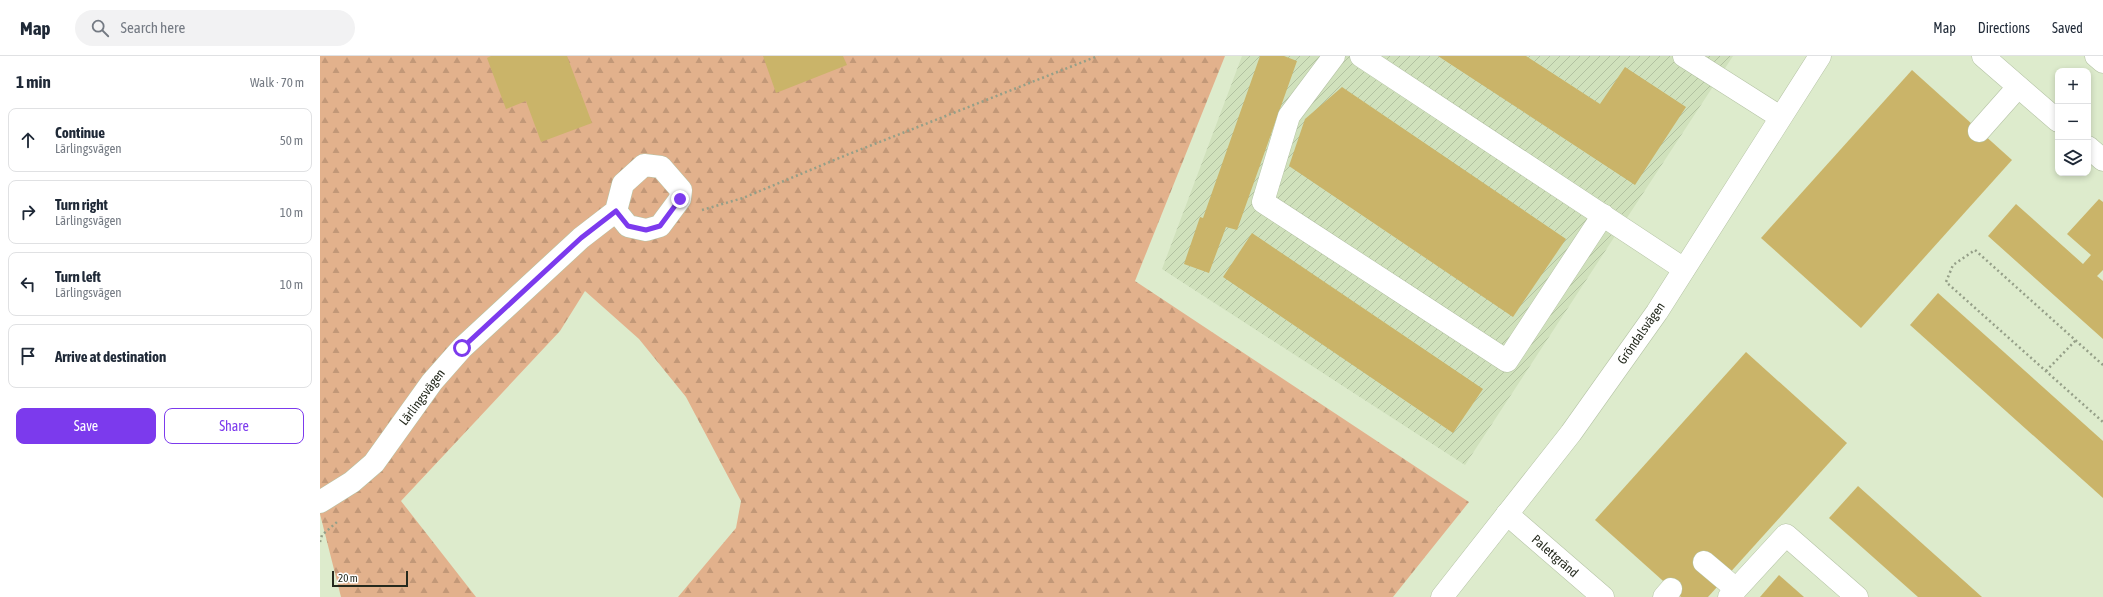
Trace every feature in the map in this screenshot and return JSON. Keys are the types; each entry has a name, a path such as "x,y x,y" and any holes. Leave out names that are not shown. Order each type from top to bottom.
{"street":[{"path":"1334,56 1289,116 1263,202 1507,361 1603,215"},
{"path":"1361,56 1684,269"},
{"path":"1684,56 1780,117"},
{"name":"Gröndalsvägen","path":"1442,597 1571,433 1657,312 1820,56"},
{"path":"1984,56 2055,118"},
{"path":"2096,56 2103,62"},
{"path":"1979,131 2018,87"},
{"path":"2091,150 2103,160"},
{"name":"Lärlingsvägen","path":"320,502 352,482 374,462 432,382 462,348 575,243 616,211"},
{"name":"Palettgränd","path":"1507,514 1603,597"},
{"path":"1704,562 1733,593 1786,535 1858,597"}],"path":[{"path":"696,211 714,208 743,198 844,156 1098,56"},
{"path":"2103,365 1975,250 1953,265 1946,282 2103,422"},
{"path":"2046,371 2076,340"},
{"path":"320,542 322,535 342,517"}],"shaded area":[{"path":"1242,56 1733,56 1465,465 1162,269"}],"green space":[{"path":"320,56 1225,56 1135,281 1469,502 1393,597 678,597 736,528 741,501 686,397 639,339 585,291 560,331 401,501 476,597 341,597 320,514"}],"building":[{"path":"491,56 567,56 592,123 541,142 526,101 506,109 487,58"},
{"path":"763,56 843,56 847,65 776,93"},
{"path":"1260,56 1284,56 1297,61 1237,230 1226,227 1209,273 1184,264 1200,217 1203,218"},
{"path":"1438,56 1526,56 1600,104 1625,67 1686,107 1635,185"},
{"path":"1912,70 2012,160 1861,328 1761,238"},
{"path":"1342,87 1566,239 1513,317 1289,166 1305,119"},
{"path":"2099,199 2103,202 2103,270 2097,276 2103,281 2103,339 1988,236 2016,204 2083,264 2091,255 2067,234"},
{"path":"1252,233 1483,389 1453,433 1223,277"},
{"path":"1938,293 2103,441 2103,498 1910,325"},
{"path":"1746,352 1847,443 1708,597 1681,597 1595,520"},
{"path":"1858,486 1982,597 1918,597 1829,518"},
{"path":"1779,575 1804,597 1760,597"}],"route":[{"path":"462,348 581,238 616,211 628,226 646,230 660,226 680,199"}]}
